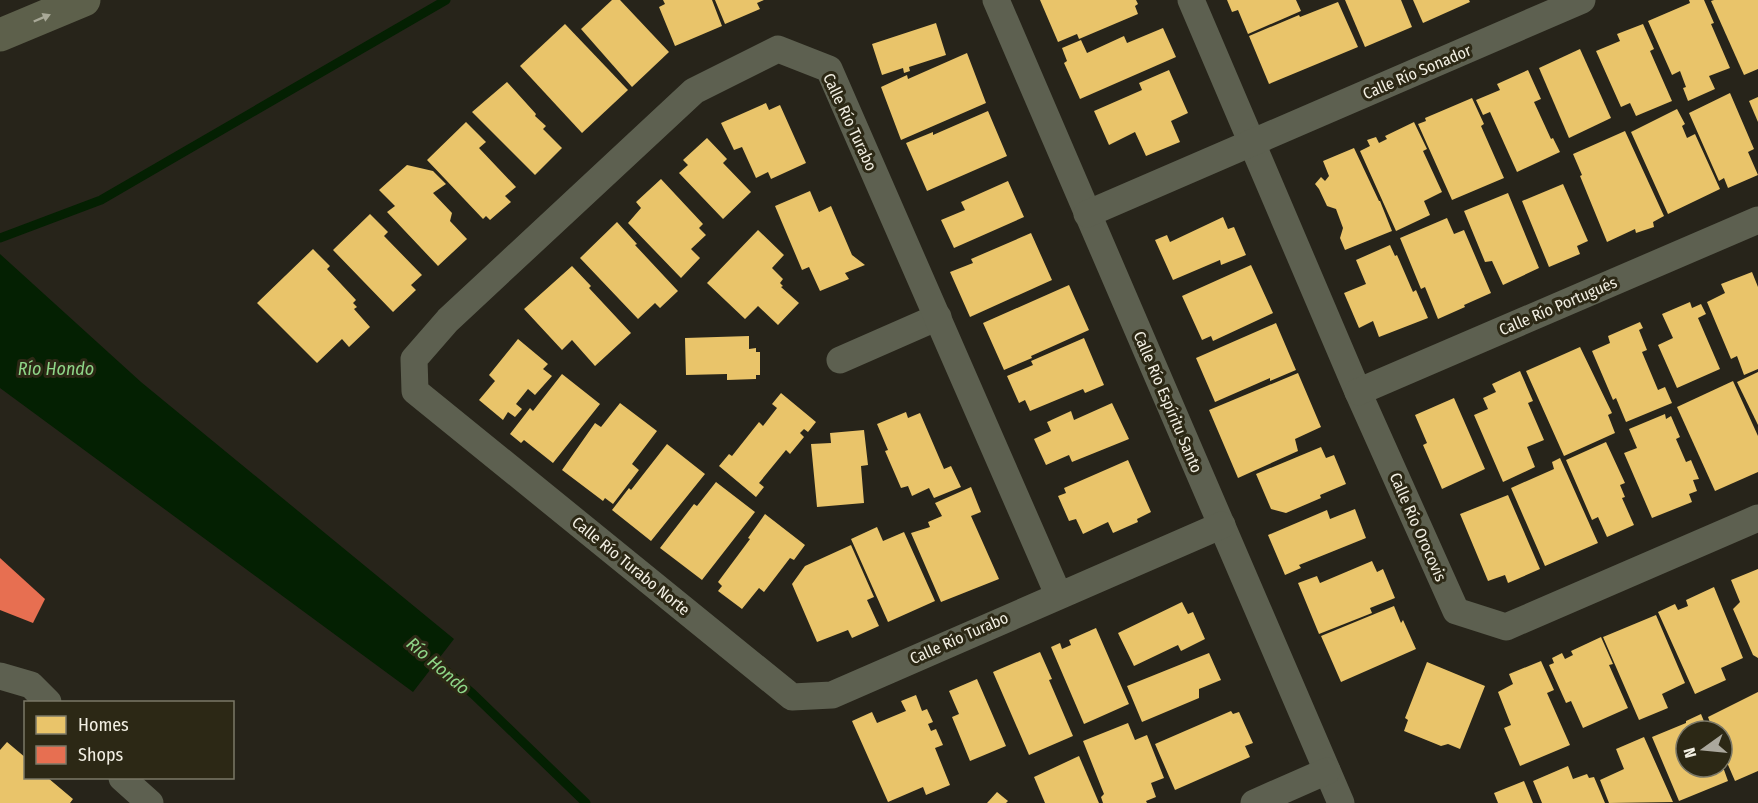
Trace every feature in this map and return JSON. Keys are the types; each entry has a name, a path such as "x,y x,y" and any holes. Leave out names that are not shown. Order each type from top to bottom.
{"main road":[{"path":"0,35 84,0"}],"street":[{"name":"Calle Río Espíritu Santo","path":"996,0 1341,803"},
{"path":"1191,0 1251,144"},
{"name":"Calle Río Sonador","path":"1087,214 1582,0"},
{"name":"Calle Río Turabo","path":"415,391 414,359 457,312 694,91 778,49 829,69 1058,594"},
{"name":"Calle Río Orocovis","path":"1251,144 1456,611 1506,627 1758,518"},
{"name":"Calle Río Portugués","path":"1358,392 1758,220"},
{"path":"840,360 938,317"},
{"name":"Calle Río Turabo Norte","path":"415,391 792,697 832,694 860,682"},
{"name":"Calle Río Turabo","path":"860,682 1058,594 1222,525"},
{"path":"0,676 31,686 47,701"},
{"path":"1254,803 1327,771"}],"water":[{"name":"Río Hondo","path":"0,254 141,382 454,639 413,692 0,388"}],"building: Homes":[{"path":"612,0 620,0 669,52 632,87 581,29"},
{"path":"663,0 712,0 722,26 675,46 659,7 665,4"},
{"path":"715,0 764,0 757,3 760,9 725,24"},
{"path":"1040,0 1136,0 1138,4 1135,6 1138,14 1079,39 1077,34 1058,42"},
{"path":"1227,0 1296,0 1301,11 1248,34 1238,10 1232,12"},
{"path":"1345,0 1401,0 1412,27 1365,47"},
{"path":"1413,0 1469,0 1470,2 1423,23"},
{"path":"1689,0 1704,0 1714,23 1711,24 1730,68 1709,76 1715,89 1688,101 1680,71 1672,75 1648,21 1690,3"},
{"path":"1758,0 1758,69 1744,75 1711,1"},
{"path":"1338,2 1358,47 1269,84 1249,36"},
{"path":"936,23 946,55 909,67 910,71 904,73 903,68 882,75 872,44"},
{"path":"565,24 628,90 582,133 520,66"},
{"path":"1643,24 1654,49 1650,51 1672,101 1636,116 1630,103 1621,107 1596,51 1620,41 1617,34"},
{"path":"1163,28 1176,57 1080,99 1064,63 1067,61 1062,48 1081,40 1087,53 1124,36 1127,43"},
{"path":"1580,49 1611,118 1569,138 1539,68"},
{"path":"967,53 986,103 901,140 881,87 907,75 908,79"},
{"path":"1169,70 1188,113 1171,121 1180,142 1146,156 1135,132 1109,145 1094,111 1142,90 1139,83"},
{"path":"1528,70 1541,99 1534,102 1551,139 1553,138 1560,152 1517,172 1490,112 1483,115 1476,100 1500,90 1497,84"},
{"path":"507,82 546,126 543,129 562,148 535,175 472,112"},
{"path":"1730,93 1754,149 1748,152 1758,175 1728,188 1724,178 1719,181 1689,113"},
{"path":"1758,97 1758,122 1749,101"},
{"path":"1472,98 1484,124 1481,126 1504,178 1452,200 1418,124 1426,121 1425,118"},
{"path":"766,103 769,110 780,105 806,163 771,179 768,172 756,178 742,147 734,150 721,123"},
{"path":"1677,109 1685,124 1682,126 1687,138 1695,134 1720,189 1668,214 1631,132"},
{"path":"988,111 1007,156 927,191 906,143 933,132 933,135"},
{"path":"466,122 486,142 479,148 516,187 505,196 511,202 490,220 486,216 483,219 427,160"},
{"path":"1414,122 1427,149 1423,151 1442,192 1424,201 1430,215 1396,231 1360,151 1370,146 1367,140 1376,137 1379,143 1387,139 1385,136"},
{"path":"1625,131 1664,216 1653,222 1654,227 1636,233 1635,229 1607,242 1573,154"},
{"path":"707,138 727,159 723,163 751,192 723,219 679,173 688,165 683,160"},
{"path":"1354,148 1392,231 1345,250 1340,238 1343,228 1336,209 1327,206 1315,184 1321,177 1325,181 1329,176 1323,161"},
{"path":"407,165 433,171 446,184 433,193 452,213 450,221 467,239 438,266 387,212 395,206 379,190"},
{"path":"661,179 703,224 699,228 706,235 691,249 700,258 681,278 628,223 641,208 636,202"},
{"path":"1008,181 1024,217 954,248 941,220 965,210 961,202"},
{"path":"1563,184 1588,241 1577,246 1580,254 1549,267 1522,201"},
{"path":"810,191 819,212 831,206 852,255 865,265 845,273 849,279 820,291 809,267 802,270 775,206"},
{"path":"1508,193 1539,268 1503,285 1492,261 1485,262 1464,211"},
{"path":"370,214 388,232 384,236 422,275 411,285 416,290 393,312 333,250"},
{"path":"1223,217 1228,229 1234,227 1246,255 1221,265 1220,260 1173,280 1155,240 1167,235 1170,242"},
{"path":"1447,218 1454,234 1464,230 1491,293 1438,319 1425,287 1421,289 1400,238"},
{"path":"617,222 678,291 660,308 655,303 638,319 580,258"},
{"path":"758,230 784,255 772,268 783,279 780,283 783,286 781,287 799,303 778,325 758,306 745,319 707,283"},
{"path":"1031,233 1052,280 970,317 950,272 973,263 971,259"},
{"path":"1390,245 1395,256 1397,255 1413,292 1416,290 1428,318 1379,337 1373,321 1359,328 1344,293 1366,284 1356,260"},
{"path":"313,249 330,266 327,269 356,300 353,303 357,307 354,309 370,327 349,347 342,339 317,363 257,303"},
{"path":"1251,265 1273,313 1213,341 1211,336 1202,340 1182,296"},
{"path":"572,266 631,333 595,366 572,340 562,350 524,309"},
{"path":"1752,272 1758,287 1758,369 1744,375 1737,356 1731,359 1707,302 1725,293 1721,284"},
{"path":"1069,285 1089,330 1004,370 983,323"},
{"path":"1690,302 1692,308 1701,304 1706,314 1698,318 1720,369 1677,388 1658,345 1673,338 1662,314"},
{"path":"1640,322 1643,328 1639,330 1647,350 1642,352 1658,390 1665,387 1672,403 1626,422 1616,398 1613,400 1592,351 1610,343 1608,336"},
{"path":"1276,323 1296,370 1270,381 1270,378 1215,402 1196,358"},
{"path":"749,336 749,349 756,348 756,352 760,352 760,375 756,375 756,379 727,380 727,374 686,375 685,338"},
{"path":"1084,338 1104,385 1085,393 1083,389 1030,411 1025,400 1019,403 1007,376 1033,365 1031,361"},
{"path":"518,339 548,364 543,369 552,376 535,395 528,389 516,404 522,409 515,417 508,412 503,420 479,400 495,381 489,375"},
{"path":"1580,347 1612,413 1608,415 1615,433 1564,456 1526,371"},
{"path":"1520,371 1533,401 1528,403 1544,440 1527,447 1535,467 1503,482 1474,415 1488,409 1483,398 1496,392 1492,384"},
{"path":"1758,372 1758,425 1737,382"},
{"path":"1298,373 1321,427 1295,439 1298,451 1238,478 1209,410"},
{"path":"562,374 600,404 553,463 524,440 521,443 510,434 530,408 533,411"},
{"path":"1733,381 1758,436 1758,472 1715,491 1677,407"},
{"path":"781,393 816,422 808,432 804,429 800,433 804,437 790,454 786,450 759,483 764,487 756,497 719,466 729,454 732,456 759,422 763,426 777,408 772,404"},
{"path":"1454,398 1485,469 1442,489 1423,445 1427,443 1415,415"},
{"path":"620,403 657,431 632,464 639,470 613,504 605,498 603,501 562,470 595,423 601,427"},
{"path":"1112,403 1129,439 1072,462 1069,455 1046,465 1034,439 1051,431 1047,422 1071,411 1074,420"},
{"path":"906,412 908,418 920,413 944,469 951,466 961,487 934,498 929,488 912,496 908,486 901,488 885,451 888,450 877,424"},
{"path":"1665,414 1666,419 1671,416 1680,437 1676,439 1686,462 1691,460 1699,479 1693,480 1697,491 1689,494 1692,502 1652,518 1624,453 1637,448 1629,429"},
{"path":"864,430 868,465 861,466 864,503 817,507 811,444 831,443 830,433"},
{"path":"1606,442 1625,483 1620,485 1625,497 1622,498 1634,525 1607,537 1598,517 1592,520 1566,460"},
{"path":"667,444 705,474 651,541 612,510"},
{"path":"1321,447 1326,458 1334,455 1346,484 1286,513 1271,509 1256,474"},
{"path":"1560,458 1598,543 1545,566 1511,488 1554,469 1552,462"},
{"path":"1128,460 1151,512 1137,519 1138,522 1113,533 1108,522 1083,534 1076,519 1069,521 1058,496 1066,493 1064,488"},
{"path":"716,482 755,512 702,580 660,548 694,504 697,506"},
{"path":"971,487 981,512 971,516 999,579 941,602 911,533 930,527 928,522 942,516 935,503"},
{"path":"1508,495 1540,569 1508,583 1505,575 1488,581 1460,514"},
{"path":"1355,509 1366,538 1299,565 1301,568 1285,575 1268,535 1327,510 1330,519"},
{"path":"765,514 805,545 794,560 790,558 764,592 759,588 742,609 718,591 722,586 718,582 750,539 748,538"},
{"path":"877,527 883,541 904,532 935,601 888,622 851,539"},
{"path":"851,545 874,597 867,600 879,626 852,638 848,630 817,642 792,584 805,566"},
{"path":"1372,561 1377,572 1383,569 1395,598 1370,608 1372,613 1319,634 1298,583 1317,576 1320,583"},
{"path":"1758,569 1758,658 1753,655 1733,609 1740,602 1731,580"},
{"path":"1714,587 1743,658 1721,668 1726,680 1695,694 1658,612 1675,604 1678,610 1688,606 1686,600"},
{"path":"1182,602 1188,614 1193,612 1205,639 1181,651 1178,645 1134,666 1118,633"},
{"path":"1394,606 1416,649 1341,682 1321,636"},
{"path":"1656,615 1685,683 1662,694 1668,708 1639,720 1603,637"},
{"path":"1096,628 1129,704 1084,724 1051,647 1060,643 1062,649 1071,645 1069,640"},
{"path":"1601,637 1613,664 1609,665 1628,708 1583,728 1571,701 1566,703 1549,665 1554,663 1552,658 1562,653 1565,659 1573,655 1571,651"},
{"path":"1040,652 1052,679 1049,680 1073,736 1029,755 993,672"},
{"path":"1209,653 1221,680 1199,689 1199,698 1142,722 1127,686"},
{"path":"1541,661 1554,690 1547,693 1570,745 1520,766 1504,728 1511,725 1498,692 1513,684 1509,674"},
{"path":"1427,662 1485,686 1460,749 1448,744 1441,746 1404,731 1408,720 1405,718"},
{"path":"977,679 1006,746 970,761 952,717 959,714 949,691"},
{"path":"1758,692 1758,771 1735,781 1734,719 1709,719 1708,717"},
{"path":"916,695 922,711 927,709 933,722 928,724 931,731 936,729 943,745 935,748 950,785 926,795 923,787 888,802 852,721 872,712 877,723 906,711 901,701"},
{"path":"1231,711 1233,714 1239,712 1253,743 1245,746 1250,757 1175,790 1155,744"},
{"path":"1701,714 1703,719 1690,719"},
{"path":"1128,723 1135,740 1147,735 1164,778 1151,783 1156,797 1146,801 1147,803 1103,803 1101,797 1104,794 1083,741"},
{"path":"1674,728 1674,779 1727,779 1728,781 1679,801 1652,737"},
{"path":"1644,737 1673,802 1609,803 1600,780 1624,769 1616,749"},
{"path":"7,742 24,756 24,779 49,779 73,799 70,803 0,803 0,750"},
{"path":"1079,756 1099,803 1045,803 1034,777"},
{"path":"1568,766 1573,779 1587,774 1589,778 1594,777 1605,803 1542,803 1533,781"},
{"path":"1524,781 1533,803 1498,803 1494,793"},
{"path":"997,792 1008,801 1006,803 987,803"}],"building: Shops":[{"path":"0,558 45,599 33,623 0,610"}],"waterway":[{"path":"0,238 101,200 446,0"},
{"name":"Río Hondo","path":"436,662 473,694 586,803"}]}
